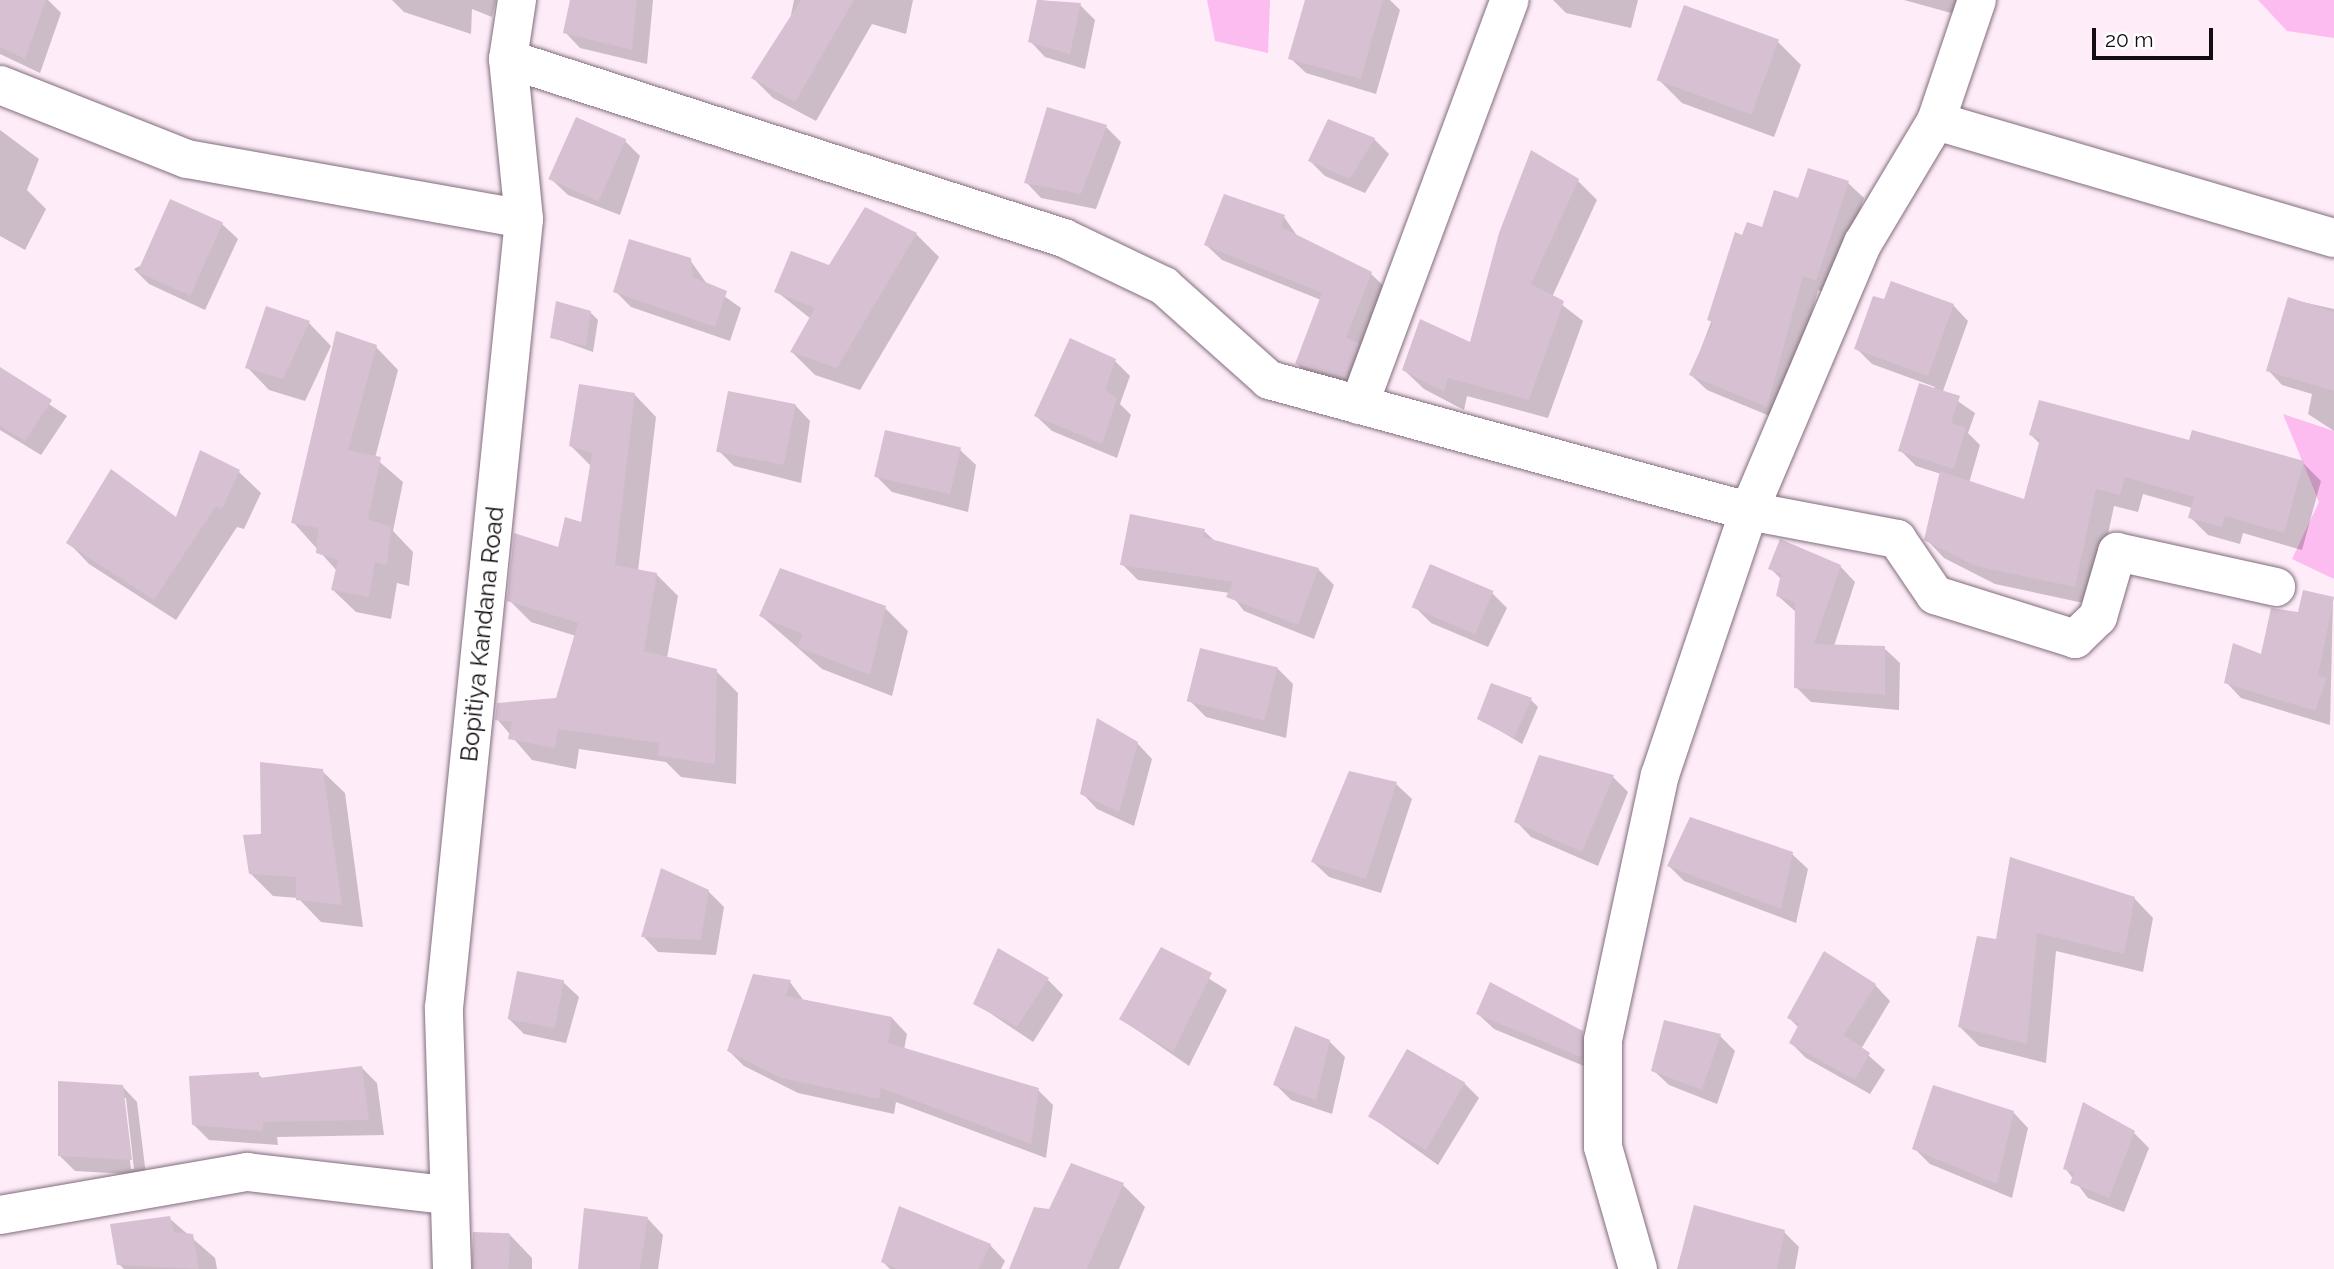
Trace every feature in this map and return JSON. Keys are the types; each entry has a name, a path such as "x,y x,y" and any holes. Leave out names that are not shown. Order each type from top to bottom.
{"street":[{"name":"Bopitiya Kandana Road","path":"452,1269 447,1195 444,1008 524,219 508,58 517,0"},
{"path":"1359,405 1510,0"},
{"path":"1638,1269 1603,1147 1603,1040 1660,775 1749,510 1863,243 1936,121 1977,0"},
{"path":"508,58 1064,238 1164,286 1269,380 1749,510 1897,540 1935,595 2075,639 2098,617 2117,552 2276,587"},
{"path":"0,85 187,159 524,219"},
{"path":"1936,121 2334,238"},
{"path":"0,1215 247,1172 447,1195"}],"shaded area":[{"path":"1207,0 1270,0 1268,53 1215,41"},
{"path":"2258,0 2334,0 2334,38 2287,31"},
{"path":"2283,414 2334,431 2334,579 2292,559 2319,502"}],"building":[{"path":"0,0 46,0 25,59 0,47"},
{"path":"570,0 637,0 632,50 563,33"},
{"path":"801,0 854,0 795,102 751,78"},
{"path":"1037,0 1081,3 1070,54 1028,42"},
{"path":"1305,0 1383,0 1361,79 1288,59"},
{"path":"1684,5 1779,40 1752,115 1657,80"},
{"path":"1047,107 1107,125 1081,194 1024,183"},
{"path":"576,117 626,139 599,201 548,179"},
{"path":"1328,119 1375,138 1350,179 1308,161"},
{"path":"1531,150 1579,179 1531,284 1564,301 1529,400 1448,378 1444,392 1402,370 1420,319 1470,342 1499,233"},
{"path":"1808,168 1849,181 1816,281 1803,276 1767,407 1689,375 1713,322 1707,320 1735,232 1742,235 1747,222 1762,227 1774,190 1798,198"},
{"path":"1224,194 1285,215 1281,227 1372,272 1346,338 1359,343 1346,378 1295,364 1322,293 1204,245"},
{"path":"170,199 223,223 190,296 137,272"},
{"path":"865,207 917,233 837,368 790,352 815,308 774,292 791,251 829,265"},
{"path":"629,239 691,258 693,277 727,291 715,327 613,292"},
{"path":"1891,281 1954,304 1928,376 1854,349 1873,296 1884,299"},
{"path":"2288,297 2334,312 2334,391 2266,371"},
{"path":"556,301 591,311 586,346 550,338"},
{"path":"266,306 310,321 283,379 245,368"},
{"path":"336,331 377,345 348,450 381,457 368,519 391,527 387,565 375,562 369,597 331,590 338,560 316,553 318,528 291,523"},
{"path":"1070,338 1116,359 1105,390 1117,398 1102,444 1034,416"},
{"path":"0,367 52,400 25,441 0,426"},
{"path":"1919,383 1960,396 1951,423 1966,428 1954,469 1898,451"},
{"path":"579,384 635,393 615,565 657,573 644,651 717,669 715,764 658,756 659,743 558,729 555,748 508,739 512,722 495,720 497,703 556,698 578,623 507,601 514,533 558,547 565,517 581,522 592,453 569,446"},
{"path":"728,391 796,404 784,465 716,452"},
{"path":"2039,400 2189,440 2192,430 2304,461 2284,533 2225,516 2222,527 2188,518 2194,497 2125,477 2120,495 2096,489 2075,587 1975,566 1924,540 1940,471 2024,499 2040,439 2029,435"},
{"path":"885,430 961,448 950,494 874,477"},
{"path":"200,450 240,470 222,509 216,506 154,600 66,543 111,469 176,517"},
{"path":"1130,514 1205,529 1203,537 1319,568 1298,625 1226,597 1233,582 1120,565"},
{"path":"1780,539 1841,565 1814,644 1885,646 1885,695 1794,688 1795,602 1776,596 1781,574 1768,569"},
{"path":"1430,564 1494,591 1475,634 1412,607"},
{"path":"780,568 886,606 870,675 797,647 803,634 759,616"},
{"path":"2303,590 2334,597 2318,675 2327,678 2315,711 2224,683 2233,643 2261,654 2271,608 2298,612"},
{"path":"1200,648 1278,667 1264,721 1187,701"},
{"path":"1491,683 1532,698 1514,738 1477,719"},
{"path":"1097,718 1138,742 1119,812 1080,794"},
{"path":"1539,755 1614,775 1582,852 1514,822"},
{"path":"260,762 323,769 342,905 296,900 296,877 249,874 243,835 261,834"},
{"path":"1349,771 1397,782 1366,879 1311,862"},
{"path":"1690,817 1793,852 1781,909 1667,866"},
{"path":"2010,857 2135,897 2124,954 2037,933 2027,1044 1958,1027 1977,936 1996,939"},
{"path":"661,868 709,890 701,940 641,937"},
{"path":"1161,947 1212,973 1173,1052 1119,1019"},
{"path":"998,948 1049,978 1017,1027 973,1004"},
{"path":"1824,951 1876,984 1844,1035 1870,1053 1855,1080 1789,1043 1799,1024 1787,1018"},
{"path":"517,971 564,980 555,1028 508,1019"},
{"path":"753,974 791,980 786,996 892,1017 888,1043 1039,1088 1031,1144 881,1088 879,1099 781,1078 727,1051"},
{"path":"1490,982 1583,1031 1581,1057 1476,1014"},
{"path":"1664,1020 1721,1034 1702,1090 1651,1071"},
{"path":"1295,1026 1330,1040 1316,1100 1273,1085"},
{"path":"1407,1049 1465,1082 1426,1150 1368,1117"},
{"path":"362,1066 369,1120 263,1122 263,1131 192,1125 189,1076 259,1072 259,1078"},
{"path":"58,1081 123,1085 132,1160 58,1156"},
{"path":"1933,1085 2014,1111 1997,1184 1912,1149"},
{"path":"2083,1102 2135,1131 2109,1198 2070,1183 2074,1173 2063,1169"},
{"path":"1071,1163 1124,1183 1087,1269 1009,1269 1034,1207 1049,1209"},
{"path":"1694,1205 1785,1230 1777,1269 1677,1269"},
{"path":"899,1206 991,1244 978,1269 897,1269 881,1262"},
{"path":"584,1208 648,1217 640,1269 578,1269"},
{"path":"170,1216 174,1232 193,1234 199,1269 117,1265 110,1224"},
{"path":"473,1232 510,1233 509,1269 472,1269"}]}
